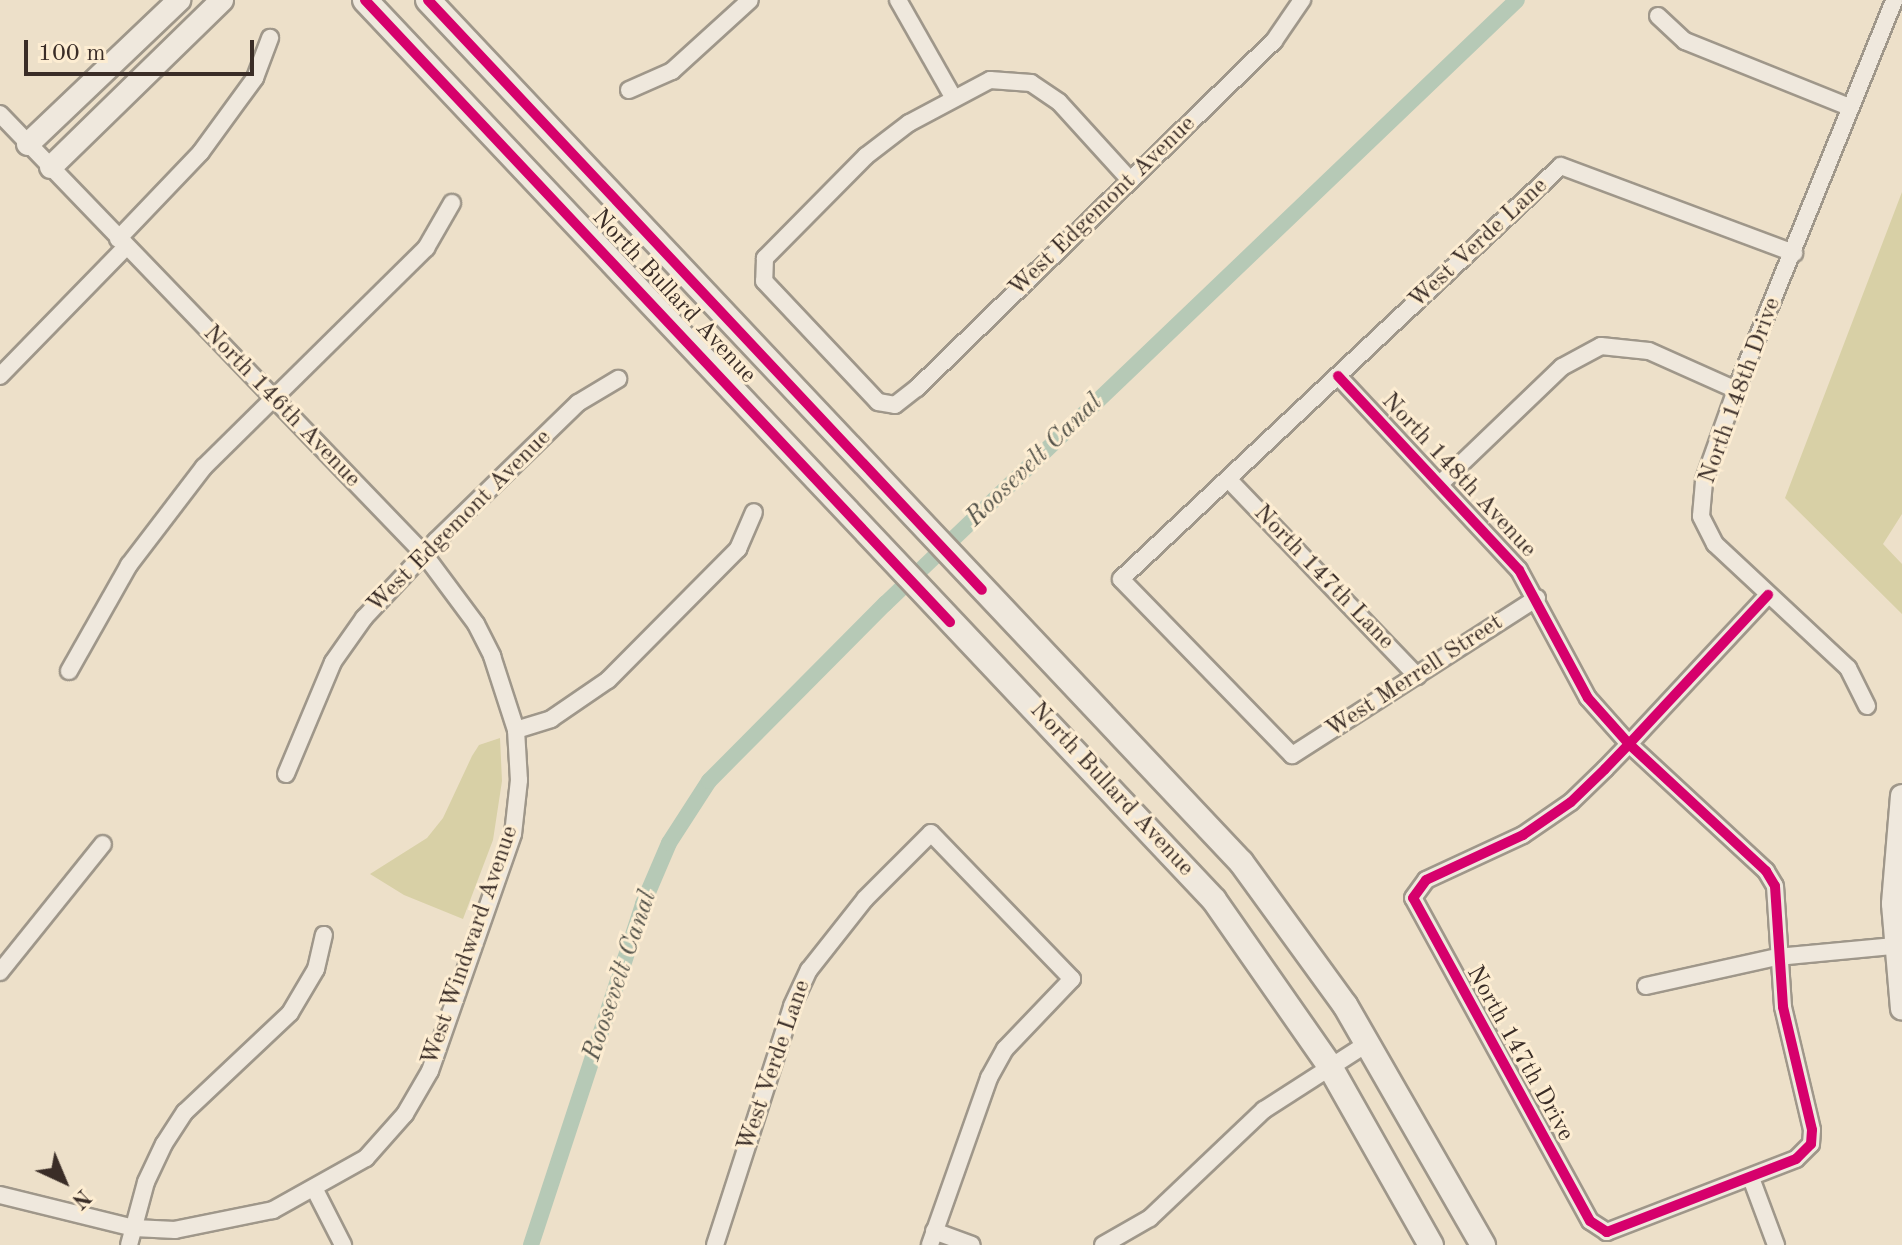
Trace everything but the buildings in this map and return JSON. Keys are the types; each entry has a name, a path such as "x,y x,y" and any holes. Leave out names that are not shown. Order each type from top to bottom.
{"main road":[{"name":"North Bullard Avenue","path":"365,0 1214,900 1329,1065 1431,1245"},
{"name":"North Bullard Avenue","path":"428,0 1241,862 1313,956 1368,1043 1483,1245"}],"street":[{"path":"28,144 179,0"},
{"path":"51,167 222,0"},
{"path":"629,90 672,71 750,0"},
{"path":"898,0 953,97 990,80 1031,83 1059,102 1130,180"},
{"path":"1794,253 1849,107 1894,0"},
{"name":"West Edgemont Avenue","path":"953,97 866,156 776,247 761,269 770,291 878,402 895,405 1274,41 1299,1"},
{"path":"1658,16 1685,41 1849,107"},
{"path":"0,376 201,152 255,78 270,38"},
{"name":"North 146th Avenue","path":"0,114 424,554 476,624 516,730"},
{"name":"West Verde Lane","path":"1292,755 1121,579 1561,166 1794,253"},
{"path":"69,671 129,565 163,518 270,397 426,248 452,203"},
{"name":"North 148th Drive","path":"1794,253 1736,390 1704,480 1701,516 1715,544 1848,668 1867,706"},
{"path":"1440,484 1562,367 1601,346 1649,351 1736,390"},
{"name":"North 148th Avenue","path":"1338,376 1519,570 1537,598 1588,698 1629,744 1772,878 1777,957 1791,1054 1813,1138 1796,1159 1751,1178"},
{"name":"West Edgemont Avenue","path":"286,774 333,662 364,618 424,554 578,403 618,379"},
{"name":"North 147th Lane","path":"1229,480 1417,676"},
{"path":"516,730 551,719 608,680 738,549 754,512"},
{"path":"1629,744 1768,595"},
{"name":"West Merrell Street","path":"1292,755 1537,598"},
{"name":"West Windward Avenue","path":"0,1195 134,1228 175,1230 244,1220 315,1190 366,1158 405,1114 430,1071 513,834 519,780 516,730"},
{"name":"North 147th Drive","path":"1629,744 1548,820 1418,887 1415,909 1590,1221 1607,1232 1751,1178"},
{"path":"1902,796 1893,861 1894,946 1902,1009"},
{"name":"West Verde Lane","path":"715,1245 792,1006 809,970 865,899 931,833 1072,979 1005,1049 989,1078 932,1238"},
{"path":"0,972 103,844"},
{"path":"129,1245 164,1144 185,1112 290,1013 316,969 324,935"},
{"path":"1646,986 1777,957 1894,946"},
{"path":"1103,1245 1150,1218 1264,1110 1329,1065 1368,1043"},
{"path":"1751,1178 1776,1245"},
{"path":"315,1190 343,1245"},
{"path":"932,1238 972,1245"}],"shaded area":[{"path":"1902,192 1902,514 1883,544 1902,564 1902,614 1785,498"},
{"path":"500,738 502,781 493,840 463,919 404,895 370,874 427,838 443,818 479,745"}],"waterway":[{"name":"Roosevelt Canal","path":"531,1245 643,904 669,843 709,781 885,604 1517,0"}],"cycle path":[{"path":"365,0 950,622"},
{"path":"428,0 982,590"},
{"path":"1338,376 1519,570 1588,698 1629,744 1766,871 1775,886 1783,1007 1812,1130 1811,1144 1796,1159 1607,1232 1590,1221 1413,898 1426,880 1523,835 1571,802 1629,744 1768,595"}]}
